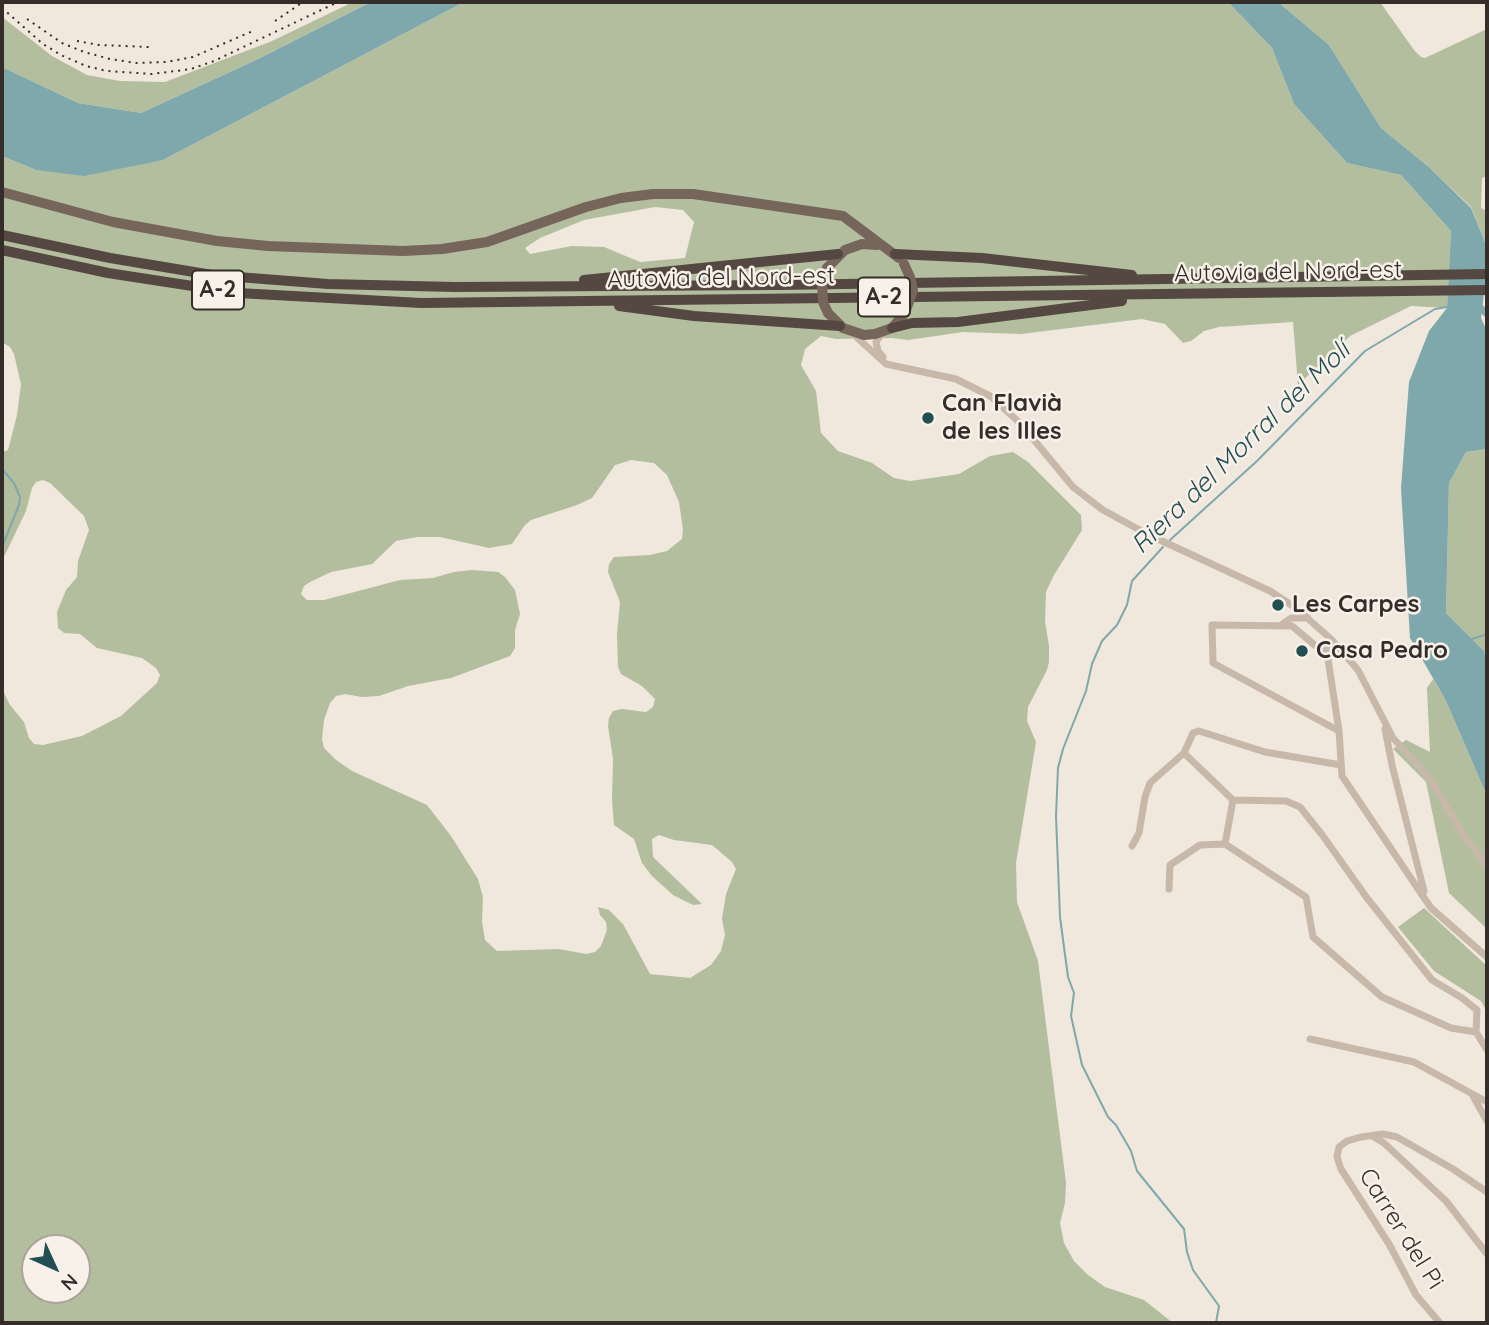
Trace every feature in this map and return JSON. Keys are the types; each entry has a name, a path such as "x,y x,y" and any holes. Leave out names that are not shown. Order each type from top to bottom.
{"highway":[{"name":"Autovia del Nord-est","path":"2,234 110,258 224,276 327,284 429,287 1487,274"},
{"name":"Autovia del Nord-est","path":"2,250 108,273 238,293 421,303 1487,290"},
{"path":"544,286 598,278 838,254"},
{"path":"895,254 982,258 1166,279"},
{"path":"888,330 912,323 972,320 1173,295"},
{"path":"596,301 694,316 840,326"}],"main road":[{"path":"2,192 101,219 217,241 377,250 421,251 463,247 507,236 598,203 653,194 693,194 839,215 855,223 880,246 895,254 904,264 913,290 905,313 888,330 864,335 840,326 828,313 821,284 827,268 838,254 853,246 880,246"},
{"path":"853,246 857,233 855,223"}],"street":[{"path":"888,330 876,342 878,351 895,366"},
{"path":"853,333 880,360 895,366 956,379 990,396 1015,418 1061,473 1087,499 1147,534 1284,600 1308,618 1358,670 1385,725 1401,748 1429,777 1466,840 1487,867"},
{"path":"1281,625 1287,618 1284,600"},
{"path":"1281,625 1291,618 1308,618"},
{"path":"1325,656 1292,626 1212,625 1213,663 1339,731"},
{"path":"1318,627 1339,731 1342,776 1439,916 1487,957"},
{"path":"1325,656 1332,640"},
{"path":"1385,725 1392,765 1426,898"},
{"path":"1132,846 1139,833 1150,783 1184,753 1193,733 1199,731 1265,752 1341,765"},
{"path":"1184,753 1233,800 1286,801 1300,807 1432,980 1477,1010 1476,1032 1487,1050"},
{"path":"1225,844 1233,800"},
{"path":"1169,889 1170,865 1200,845 1225,844 1307,897 1313,937 1382,997 1451,1028 1476,1032"},
{"path":"1310,1039 1414,1062 1487,1102"},
{"path":"1473,1096 1487,1121"},
{"path":"1374,1137 1383,1134 1397,1137 1453,1168 1487,1192"},
{"path":"1374,1137 1384,1143 1446,1201 1487,1254"},
{"name":"Carrer del Pi","path":"1374,1137 1348,1141 1339,1147 1337,1157 1341,1169 1389,1244 1416,1295 1440,1323"}],"green space":[{"path":"353,2 371,2 256,60 141,113 78,103 2,67 2,17 52,56 87,75 120,81 165,82 272,41"},
{"path":"464,2 1228,2 1272,48 1294,104 1347,163 1401,175 1451,231 1447,308 1411,306 1350,336 1298,385 1293,322 1219,327 1204,331 1191,341 1183,343 1165,324 1142,319 1021,334 963,332 908,340 836,339 821,336 805,349 801,365 816,391 821,433 838,451 872,463 894,478 910,481 959,474 990,456 1013,452 1028,462 1081,515 1082,530 1046,592 1045,621 1049,662 1028,707 1027,721 1036,742 1016,863 1017,902 1038,961 1066,1183 1060,1223 1064,1243 1074,1261 1088,1275 1105,1287 1144,1300 1173,1323 2,1323 2,689 10,705 24,722 29,738 34,744 43,745 82,736 121,716 157,683 160,675 156,668 142,658 97,648 80,634 64,633 58,628 57,612 66,590 77,577 78,561 89,530 84,516 50,483 43,480 36,482 32,488 26,511 2,561 2,452 8,450 21,384 14,354 10,347 2,342 2,156 36,170 163,160","holes":["655,207 683,210 694,222 685,258 640,262 604,247 572,246 530,254 525,248 540,238 584,220","631,460 654,463 667,475 679,502 683,530 682,539 667,551 614,557 609,564 608,572 620,602 618,667 621,674 642,686 655,699 653,707 646,712 622,709 613,711 609,718 614,825 634,839 642,863 652,876 673,895 693,905 702,904 653,857 652,839 659,835 674,840 712,845 732,862 736,869 726,894 722,919 725,935 721,951 711,965 690,978 650,974 623,924 609,910 598,907 607,930 601,946 595,952 586,954 559,949 497,951 485,940 482,922 483,897 478,879 451,836 427,805 352,771 324,748 324,720 330,703 336,696 379,696 408,686 451,678 510,656 515,648 515,630 520,614 515,590 505,577 498,572 472,570 433,578 400,580 324,600 307,600 301,594 304,586 331,572 372,564 396,541 440,537 489,548 512,544 531,520 592,498 615,465"]},
{"path":"1278,2 1380,2 1414,50 1425,58 1487,29 1487,176 1482,178 1481,208 1487,211 1487,247 1471,207 1430,168 1381,128 1329,45"},
{"path":"1487,449 1487,661 1484,651 1446,613 1449,483 1466,452"},
{"path":"1433,679 1446,701 1487,796 1487,929 1449,893 1426,782 1393,749 1406,740 1430,752 1427,688"},
{"path":"1424,908 1487,966 1487,1028 1486,1010 1481,1001 1434,971 1398,927"}],"water":[{"path":"371,2 464,2 163,160 84,176 36,170 2,156 2,67 78,103 141,113 256,60"},
{"path":"1228,2 1278,2 1329,45 1381,128 1430,168 1471,208 1487,247 1481,318 1487,331 1487,449 1466,452 1449,483 1446,613 1484,651 1487,661 1487,796 1446,701 1410,638 1401,488 1409,382 1429,331 1447,308 1451,231 1401,175 1347,163 1294,104 1272,48"}],"waterway":[{"path":"1475,303 1487,314"},
{"name":"Riera del Morral del Molí","path":"1170,540 1257,461 1365,351 1435,309 1447,307"},
{"path":"2,469 14,483 20,497 2,547"},
{"name":"Riera del Morral del Molí","path":"1163,547 1132,581 1127,605 1117,625 1102,641 1063,749 1058,768 1056,816 1060,917 1068,977 1074,993 1071,1016 1082,1065 1108,1117 1116,1125 1131,1151 1137,1171 1184,1229 1193,1270 1219,1306 1216,1323"},
{"path":"1472,639 1487,634"}],"railway":[{"path":"275,21 303,2"},
{"path":"2,8 43,44 61,55 86,66 107,71 152,74 191,69 214,61 338,2"},
{"path":"27,19 62,43 84,52 136,63 166,62 193,57 255,30"},
{"path":"77,41 99,45 149,47"}],"place":[{"name":"Can Flavià de les Illes","path":"928,418"},
{"name":"Les Carpes","path":"1278,605"},
{"name":"Casa Pedro","path":"1302,651"}]}
